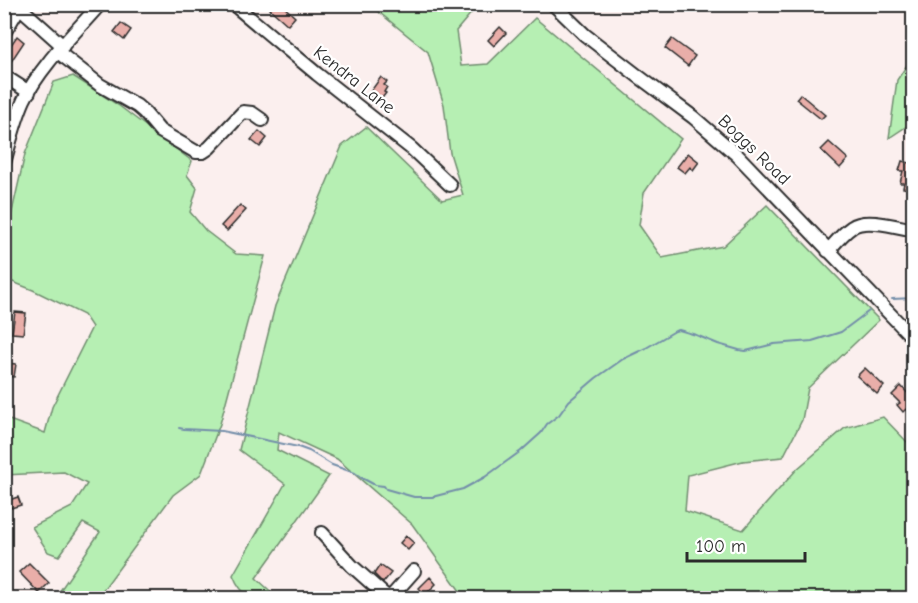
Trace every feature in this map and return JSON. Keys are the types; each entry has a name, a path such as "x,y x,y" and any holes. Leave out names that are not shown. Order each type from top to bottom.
{"street":[{"path":"4,163 12,133 29,92 43,70 100,4"},
{"name":"Kendra Lane","path":"233,4 317,75 412,149 450,185"},
{"name":"Boggs Road","path":"553,4 585,35 693,117 738,156 914,339"},
{"path":"4,33 17,6 99,85 137,106 160,131 196,152 203,152 243,112 252,113 262,120"},
{"path":"4,76 29,92"},
{"path":"828,251 853,225 861,222 914,230"},
{"path":"322,533 352,566 389,598 414,571"}],"green space":[{"path":"370,5 478,5 456,31 461,66 488,64 535,18 681,139 644,193 639,225 662,258 723,246 767,205 879,320 808,388 802,420 783,457 743,461 688,475 685,511 743,530 797,469 845,428 883,417 913,448 913,598 465,598 412,524 337,459 279,432 277,450 329,476 256,578 278,598 256,598 245,594 233,575 285,484 239,450 275,306 342,146 366,127 442,200 463,195 450,153 444,105 428,52"},
{"path":"913,56 913,122 889,138 897,80"},
{"path":"73,76 118,105 192,161 187,175 197,188 190,212 206,231 236,254 265,256 220,424 201,474 173,495 97,598 55,598 100,532 83,523 59,556 48,552 32,527 72,507 87,484 64,472 5,475 4,418 45,433 52,407 92,327 84,315 5,279 5,243 25,154 54,82"}],"building":[{"path":"274,4 281,4 295,17 288,25 270,9"},
{"path":"121,23 131,30 124,40 114,32"},
{"path":"500,27 506,33 494,46 488,40"},
{"path":"17,36 24,42 10,63 4,60 4,55"},
{"path":"672,39 695,56 688,66 665,48"},
{"path":"381,77 387,82 384,85 387,87 384,92 386,93 379,102 368,95"},
{"path":"800,94 825,115 821,119 796,99"},
{"path":"259,131 267,138 260,147 251,140"},
{"path":"829,142 848,159 840,168 821,150"},
{"path":"688,153 699,162 693,170 690,167 685,173 677,167"},
{"path":"902,161 914,164 914,190 903,188 904,183 900,183 903,171 899,171"},
{"path":"240,205 246,210 227,231 221,226"},
{"path":"15,312 26,313 23,334 12,333"},
{"path":"4,363 16,364 14,377 4,376"},
{"path":"865,368 884,386 877,394 857,376"},
{"path":"901,386 914,400 914,408 909,412 906,409 903,412 897,405 900,403 892,395"},
{"path":"18,497 21,505 11,508 9,500"},
{"path":"406,536 414,543 408,550 400,543"},
{"path":"29,563 49,583 39,593 19,572"},
{"path":"380,565 391,573 383,583 374,574"},
{"path":"430,577 436,584 425,595 419,588"}],"waterway":[{"path":"892,299 914,298"},
{"path":"179,428 222,431 298,447 332,465 355,473 375,485 414,497 432,497 463,489 485,477 521,451 559,415 569,401 596,378 623,359 675,331 679,330 746,351 774,344 812,341 841,332 869,311"}]}
